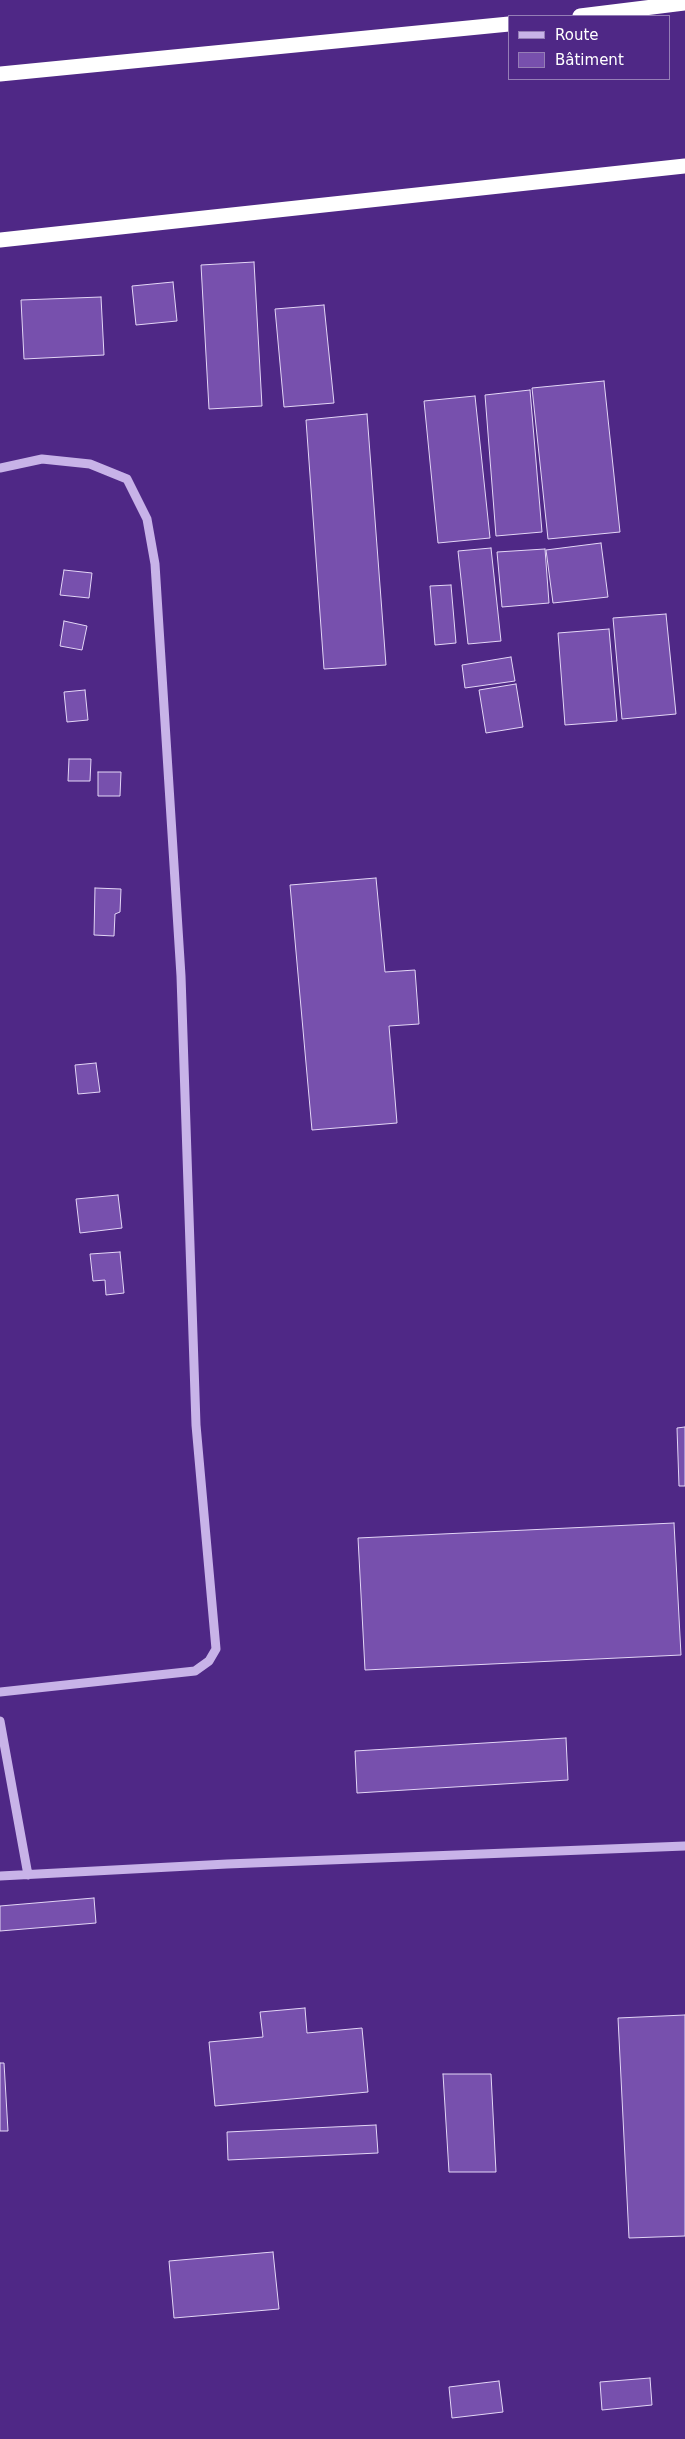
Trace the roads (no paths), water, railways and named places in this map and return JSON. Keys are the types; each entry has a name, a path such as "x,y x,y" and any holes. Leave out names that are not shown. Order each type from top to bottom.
{"highway":[{"path":"589,15 685,4"},
{"path":"0,74 508,24"},
{"path":"0,240 685,166"}],"street":[{"path":"0,468 42,459 90,464 127,479 147,519 155,564 181,976 196,1425 216,1649 209,1661 195,1671 0,1692"},
{"path":"0,1721 28,1875"},
{"path":"0,1876 227,1864 685,1846"}]}
